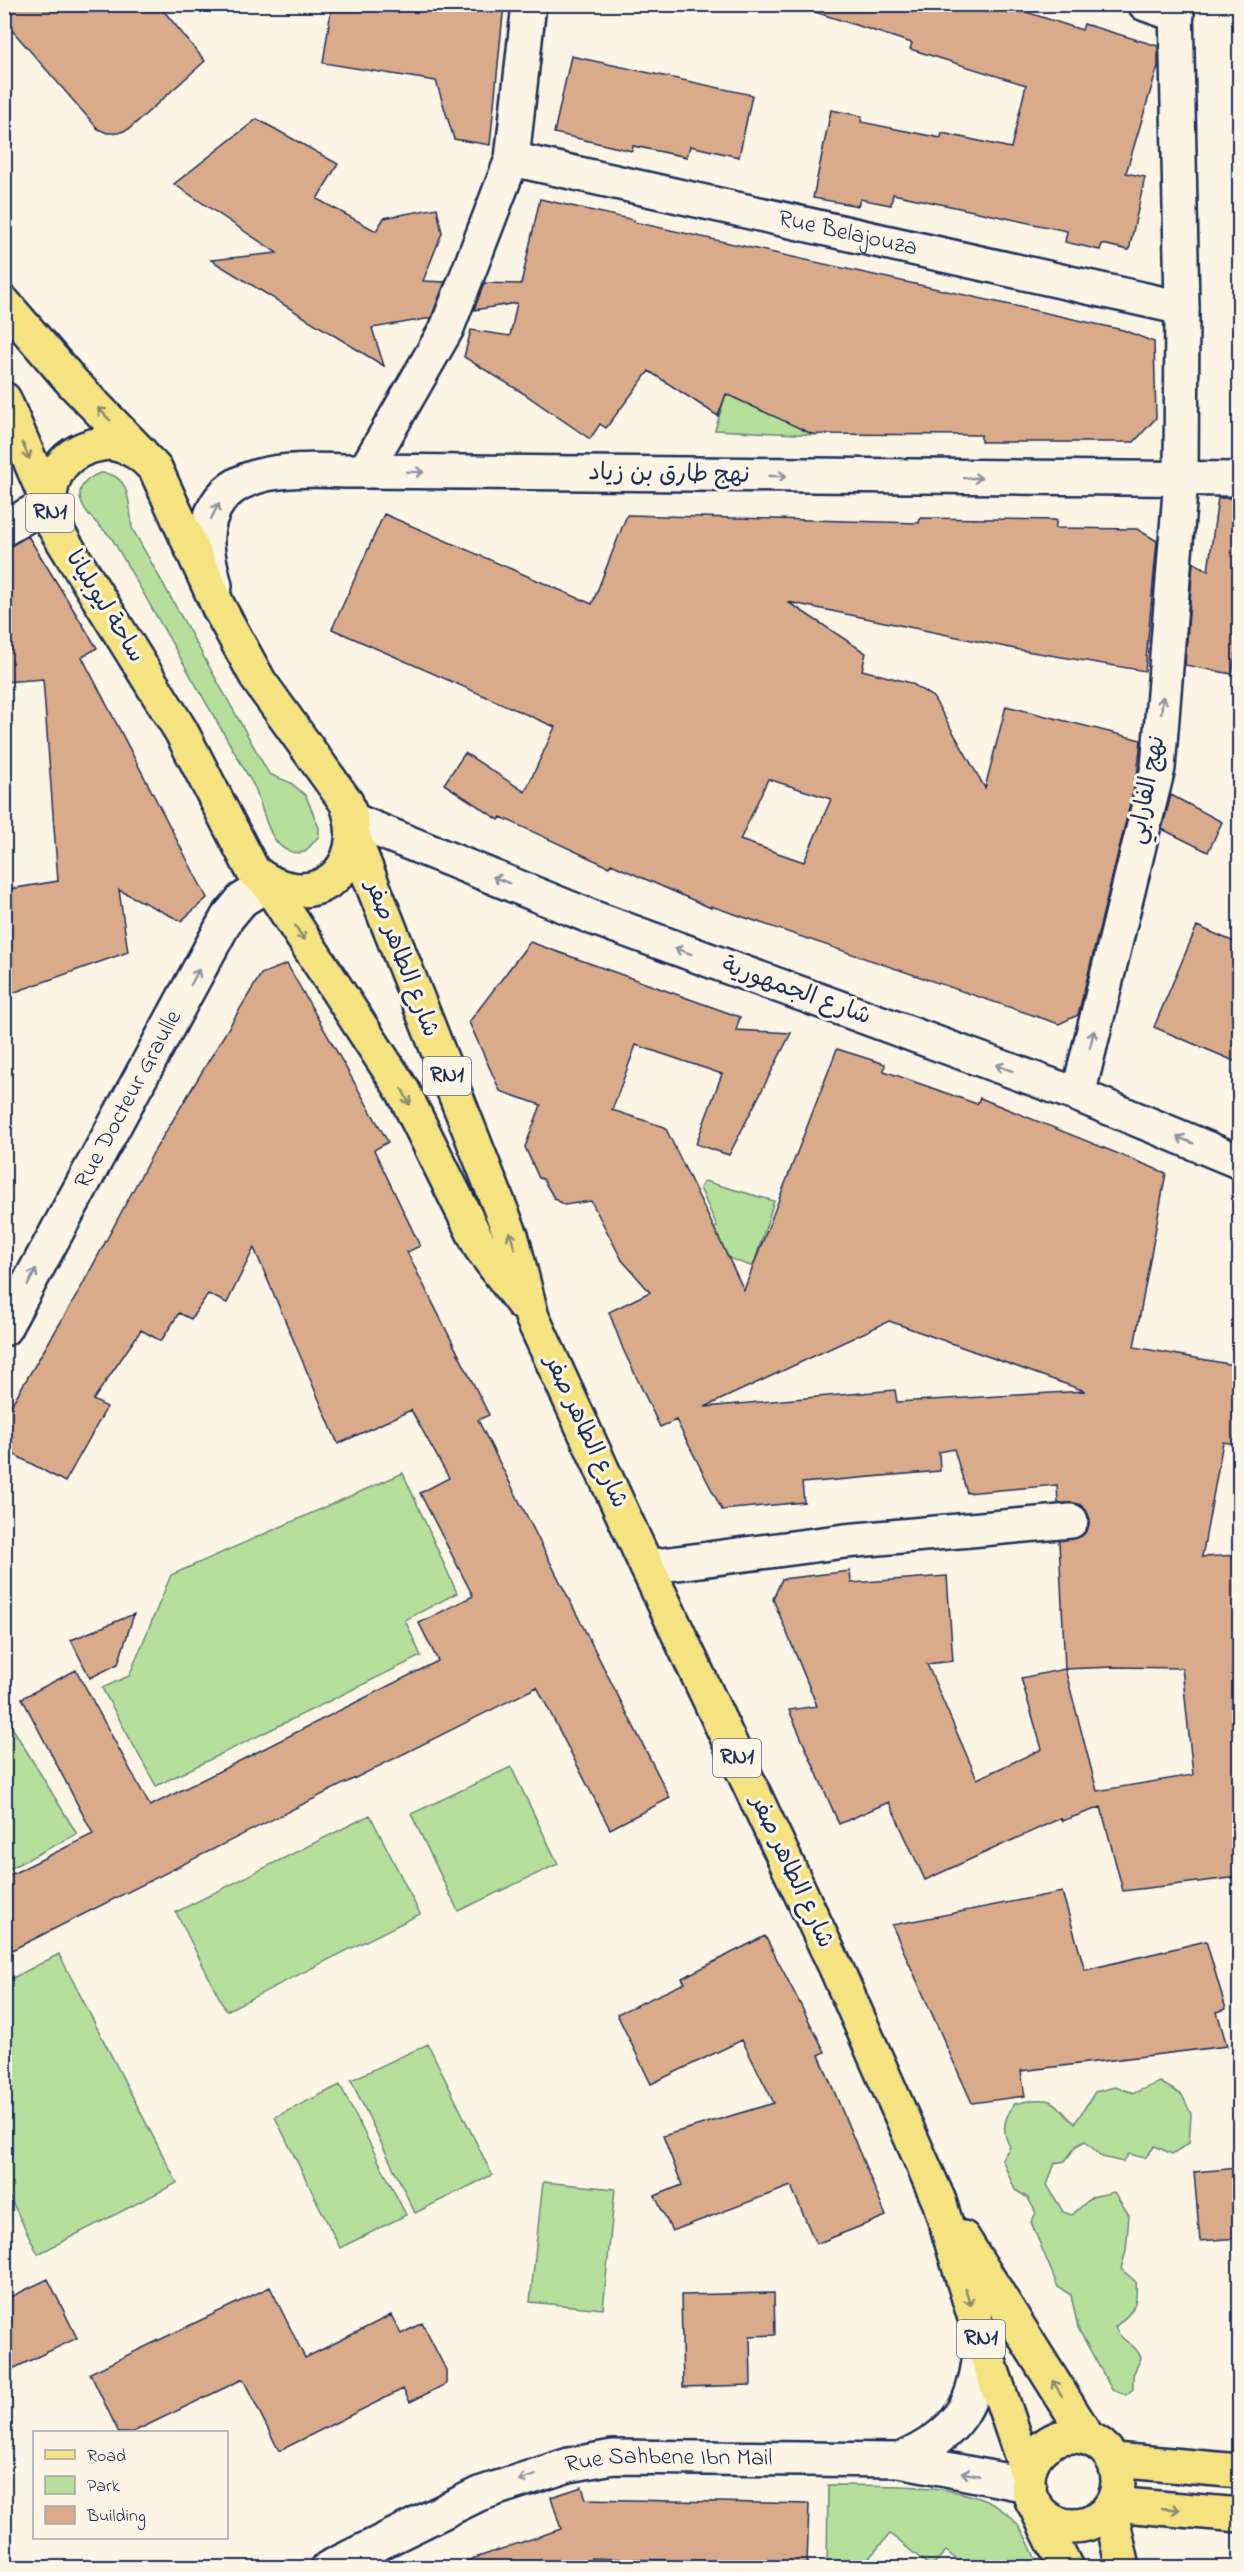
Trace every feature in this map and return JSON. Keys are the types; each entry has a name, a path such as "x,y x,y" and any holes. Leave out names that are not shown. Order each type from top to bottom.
{"main road":[{"name":"RN1","path":"4,303 73,383 156,470 219,608 259,681 346,802 354,829"},
{"name":"RN1","path":"4,399 48,503"},
{"name":"RN1","path":"48,503 51,484 60,466 74,452 92,445 110,443 129,447 144,457"},
{"name":"ساحة ليوبليانا","path":"48,503 52,523 180,731 253,871 268,884"},
{"path":"268,884 287,891 307,890 326,884 340,871 350,856 354,829"},
{"name":"شارع الطاهر صفر","path":"354,829 435,1047 512,1238 532,1317 646,1567 837,1968 939,2201 1030,2489 1066,2568"},
{"name":"شارع الطاهر صفر","path":"268,884 403,1090 481,1248 532,1317"},
{"name":"شارع الطاهر صفر","path":"939,2201 1088,2438"},
{"path":"1088,2438 1060,2437 1048,2443 1031,2463 1030,2489 1046,2517 1058,2524 1073,2526 1100,2519 1111,2506 1118,2490 1118,2475 1114,2460 1239,2470"},
{"name":"RN1","path":"1088,2438 1098,2443 1114,2460"},
{"path":"1111,2506 1239,2516"},
{"path":"1111,2506 1123,2568"}],"street":[{"path":"365,471 447,328 512,159 529,4"},
{"path":"1145,4 1177,10"},
{"name":"نهج الفارابي","path":"1078,1095 1158,768 1181,479 1182,308 1177,10"},
{"name":"Rue Belajouza","path":"512,159 1182,308"},
{"name":"نهج طارق بن زياد","path":"219,608 207,550 208,528 216,506 231,488 251,476 274,472 1239,479"},
{"path":"4,529 48,503"},
{"name":"شارع الجمهورية","path":"354,829 1078,1095 1239,1162"},
{"name":"Rue Docteur Graulle","path":"4,1329 227,918 242,900 268,884"},
{"path":"646,1567 845,1541 1071,1521"},
{"path":"900,2460 929,2447 959,2418 970,2400 980,2370 981,2338"},
{"name":"Rue Sahbene Ibn Mail","path":"328,2568 479,2494 568,2465 613,2457 900,2460 1030,2489"}],"green space":[{"path":"791,348 837,380 818,435 715,430 726,394 773,416"},
{"path":"100,473 118,478 127,491 132,528 269,774 291,783 306,796 319,828 319,836 305,852 293,852 283,848 270,832 255,788 111,537 95,522 83,505 80,496 81,488 88,480"},
{"path":"704,1181 774,1201 753,1267 723,1256 712,1231 717,1226 700,1188"},
{"path":"403,1473 457,1593 405,1620 421,1656 156,1786 102,1688 129,1676 171,1575"},
{"path":"4,1714 77,1834 5,1871 4,1871"},
{"path":"511,1767 558,1864 458,1911 411,1814"},
{"path":"370,1815 420,1914 226,2011 176,1912"},
{"path":"59,1954 177,2183 38,2254 5,2188 5,1982"},
{"path":"428,2044 492,2175 415,2213 351,2080"},
{"path":"1160,2082 1182,2095 1191,2114 1189,2143 1172,2154 1155,2146 1145,2158 1129,2154 1123,2162 1102,2157 1085,2141 1076,2146 1065,2161 1055,2163 1047,2185 1063,2212 1072,2215 1092,2197 1114,2192 1129,2215 1126,2251 1121,2269 1136,2282 1136,2297 1133,2308 1115,2327 1121,2337 1135,2349 1141,2358 1133,2375 1133,2389 1126,2395 1112,2390 1078,2328 1071,2295 1058,2287 1031,2222 1036,2213 1028,2198 1015,2190 1002,2159 1010,2147 1005,2135 1005,2125 1014,2104 1034,2100 1050,2101 1075,2123 1095,2092 1115,2087 1134,2093"},
{"path":"340,2085 406,2215 340,2248 275,2117"},
{"path":"543,2182 615,2189 603,2309 530,2302"},
{"path":"828,2485 921,2487 968,2495 989,2502 1006,2513 1017,2524 1039,2567 966,2567 946,2551 931,2567 890,2534 861,2567 827,2567"}],"building":[{"path":"4,4 158,4 205,61 129,129 118,133 107,133 98,129 4,21"},
{"path":"332,4 504,4 490,145 454,139 436,81 323,63"},
{"path":"816,4 1001,4 1082,30 1084,24 1158,46 1158,66 1126,173 1145,177 1129,250 1102,244 1100,250 1065,242 1067,231 893,194 891,205 860,199 858,206 813,198 831,110 862,116 861,122 941,138 942,133 1011,148 1026,85 910,49 912,43 815,12"},
{"path":"571,56 752,95 739,157 690,146 687,157 633,146 632,151 554,133"},
{"path":"257,119 338,164 317,199 376,231 384,218 437,208 442,233 423,281 445,282 431,318 372,328 384,366 211,260 277,253 174,184"},
{"path":"540,199 634,220 634,222 1123,330 1154,342 1156,418 1134,442 981,442 981,435 812,434 726,394 718,416 649,371 606,428 600,424 590,439 523,393 464,357 471,330 510,336 517,303 474,310 484,283 521,284"},
{"path":"1218,498 1239,498 1239,635 1232,674 1185,665 1193,562 1208,571"},
{"path":"384,514 592,604 627,515 919,523 920,518 1057,520 1055,528 1137,529 1157,541 1145,671 1020,650 788,602 866,653 862,670 911,683 933,697 985,788 1006,706 1141,740 1137,776 1078,1015 1059,1024 711,906 711,908 611,864 609,867 501,817 499,820 444,784 465,753 525,792 555,727 332,629","holes":["768,779 831,799 804,862 740,840"]},
{"path":"28,536 97,648 82,657 207,898 181,921 119,890 128,952 4,996 4,890 58,881 43,679 4,682 4,548"},
{"path":"1171,795 1222,822 1208,852 1162,829"},
{"path":"1197,926 1239,944 1239,1063 1154,1027"},
{"path":"530,942 740,1017 736,1030 791,1033 729,1155 696,1144 722,1074 636,1045 612,1110 665,1127 744,1290 837,1049 885,1064 884,1071 977,1104 980,1098 1166,1173 1134,1347 1239,1366 1239,1413 1234,1444 1223,1442 1202,1557 1239,1555 1239,1877 1123,1891 1101,1807 1062,1821 1061,1818 925,1880 889,1802 839,1824 789,1710 817,1706 773,1599 782,1579 850,1571 851,1583 947,1576 953,1661 927,1664 977,1779 1042,1749 1021,1678 1065,1669 1059,1541 1082,1536 1088,1528 1090,1519 1086,1510 1079,1504 1058,1503 1057,1485 967,1493 954,1449 939,1452 940,1471 802,1483 804,1502 722,1510 676,1420 660,1427 623,1349 609,1312 650,1292 622,1260 591,1201 564,1205 554,1198 543,1179 539,1178 525,1147 541,1105 500,1091 469,1022","holes":["889,1321 1040,1375 1085,1391 897,1402 895,1390 705,1407","1182,1668 1193,1775 1097,1791 1065,1669"]},
{"path":"287,964 388,1142 374,1150 420,1246 407,1252 489,1415 478,1420 670,1798 610,1829 537,1687 4,1954 4,1878 93,1834 22,1698 76,1670 150,1806 438,1661 419,1623 473,1596 420,1493 449,1478 411,1410 338,1444 254,1248 227,1303 208,1294 191,1319 179,1313 161,1341 141,1330 93,1400 107,1407 65,1482 4,1449 4,1417 77,1295 153,1153 261,974"},
{"path":"134,1614 118,1664 90,1678 71,1640"},
{"path":"1062,1892 1085,1970 1206,1941 1226,2009 1217,2012 1227,2046 1021,2071 1025,2096 972,2103 892,1925"},
{"path":"765,1936 825,2052 819,2055 886,2216 816,2244 791,2186 672,2231 655,2196 682,2185 663,2136 774,2103 742,2040 651,2084 617,2014 685,1983 682,1978"},
{"path":"1239,2168 1239,2238 1200,2241 1194,2172"},
{"path":"48,2279 77,2338 4,2373 4,2300"},
{"path":"270,2287 305,2358 391,2315 401,2334 422,2323 446,2370 446,2384 410,2402 403,2389 279,2451 243,2379 135,2431 118,2431 90,2373"},
{"path":"774,2293 775,2335 750,2336 751,2385 683,2387 681,2295"},
{"path":"582,2487 586,2499 809,2504 807,2566 759,2564 758,2568 686,2568 686,2561 591,2558 594,2568 467,2568 466,2561 561,2529 551,2497"}]}
